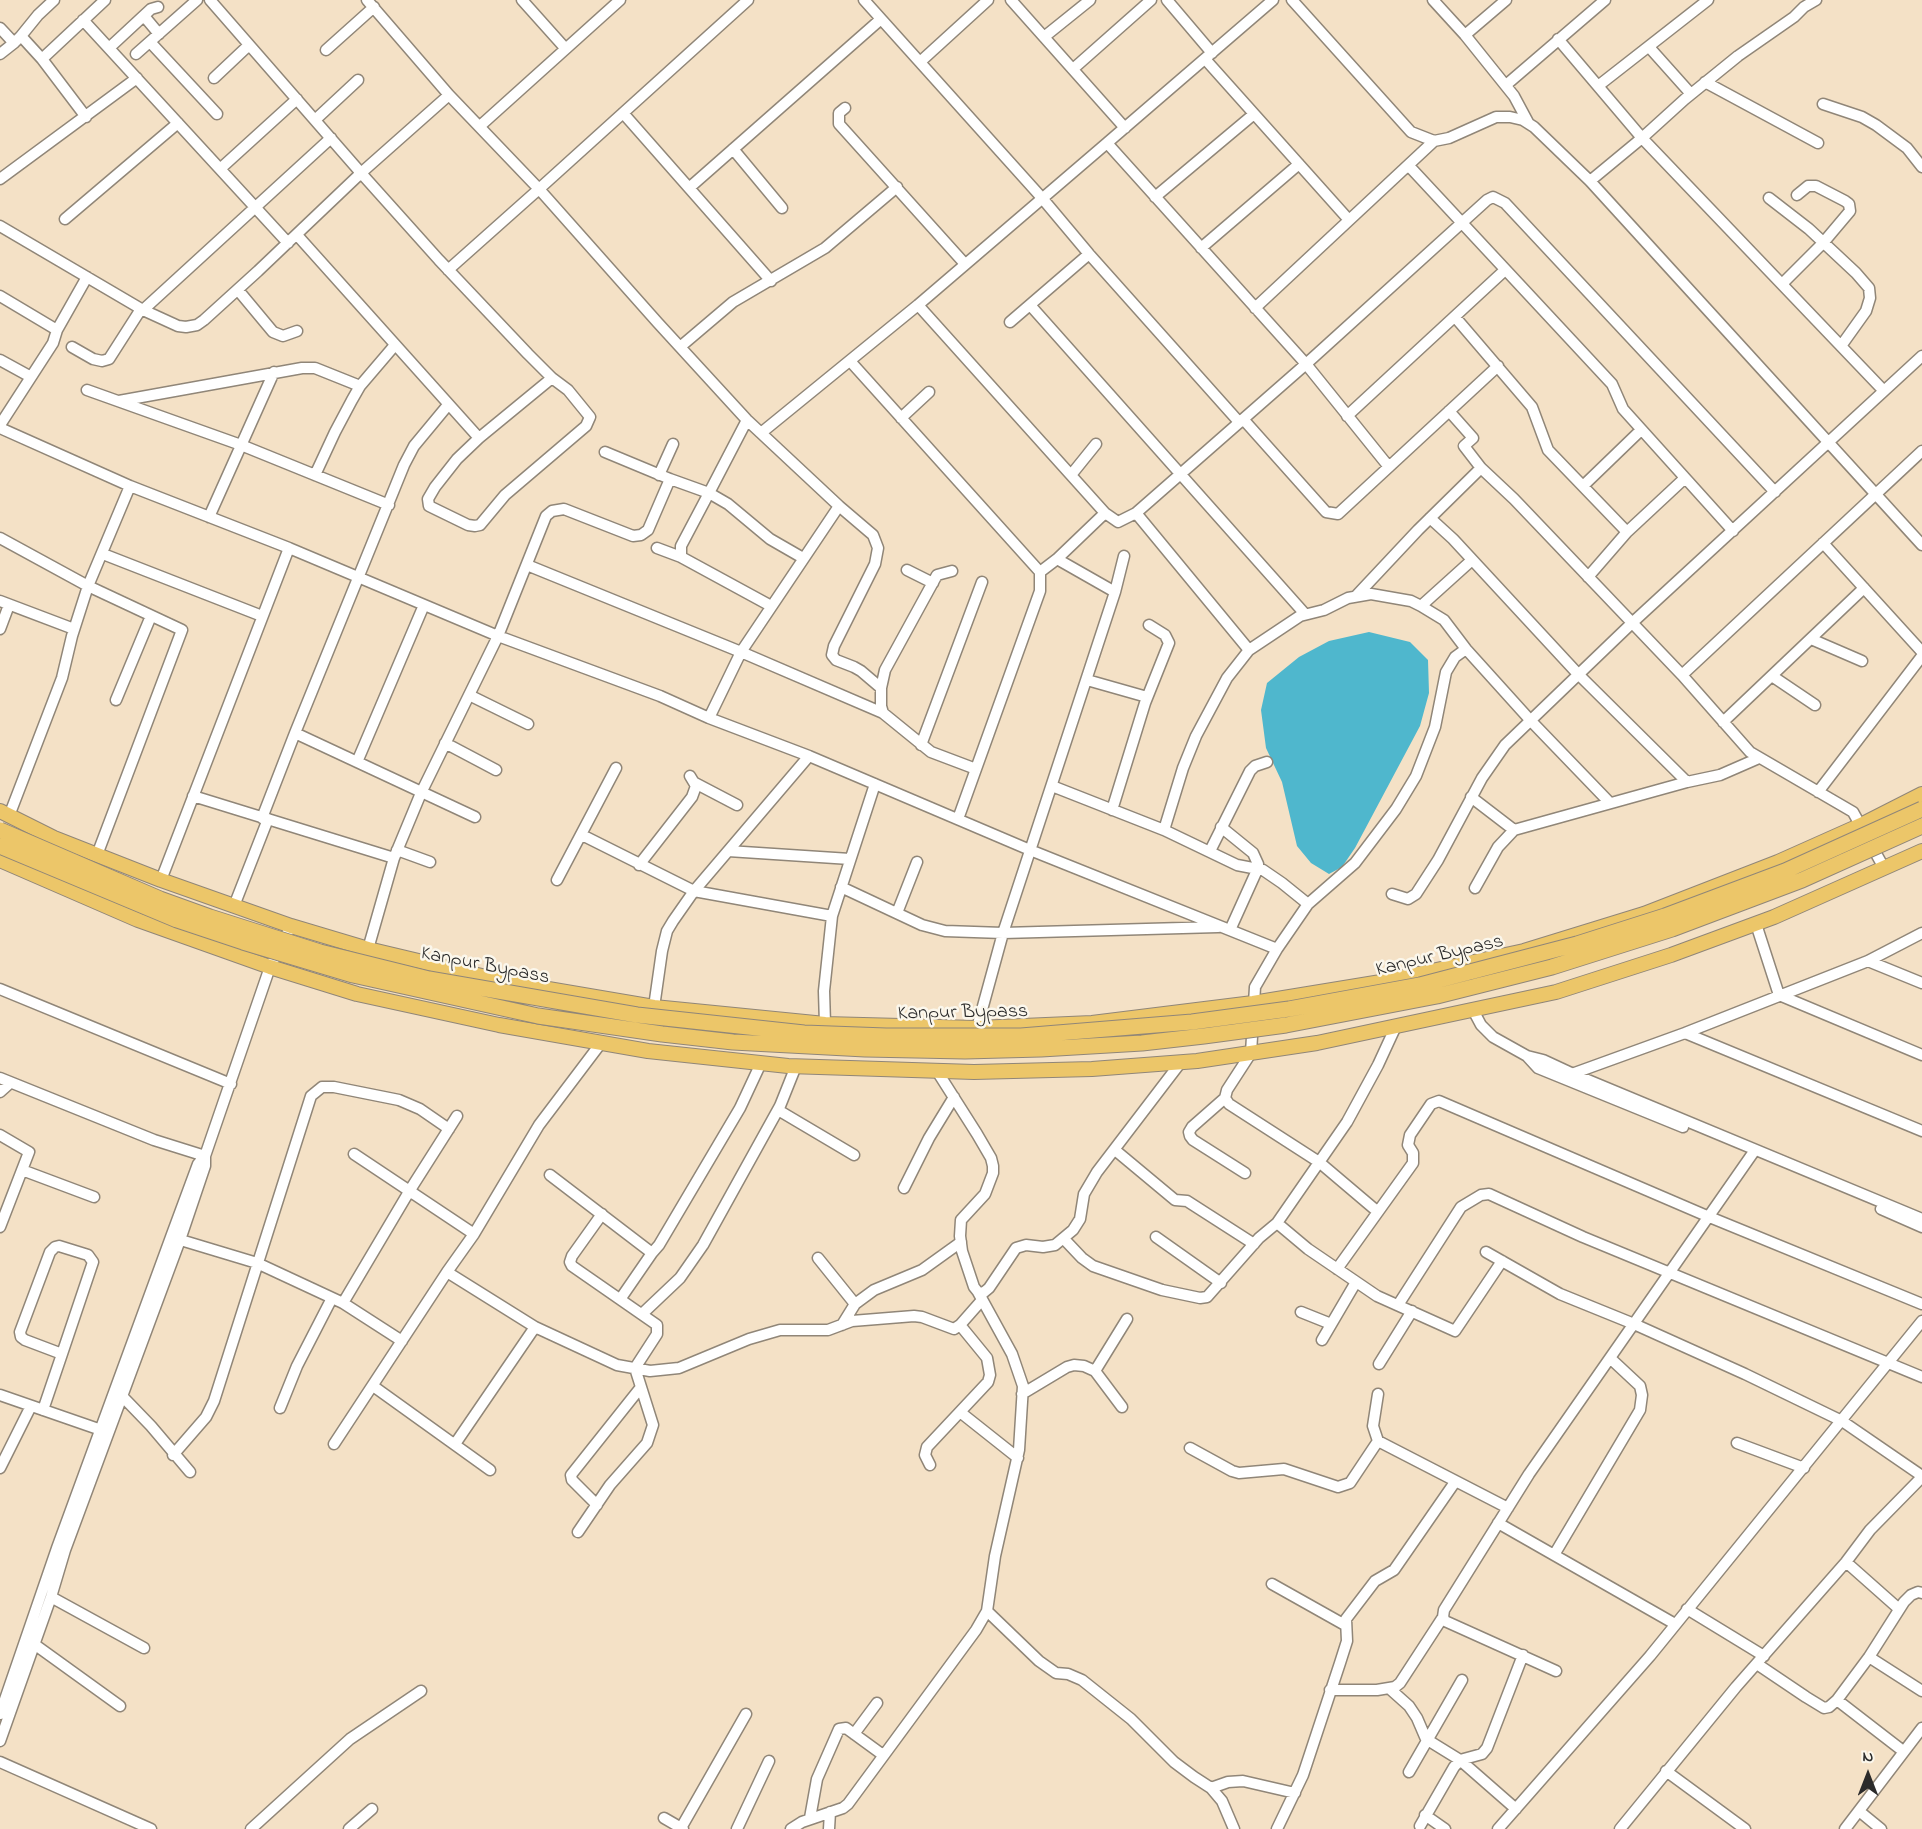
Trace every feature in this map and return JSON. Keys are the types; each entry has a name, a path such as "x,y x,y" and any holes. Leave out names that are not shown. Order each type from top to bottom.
{"highway":[{"name":"Kanpur Bypass","path":"0,830 110,878 210,917 320,951 429,979 575,1006 735,1027 874,1036 1021,1036 1192,1022 1289,1009 1420,985 1577,944 1665,916 1785,871 1922,809"},
{"name":"Kanpur Bypass","path":"0,846 177,920 243,942 353,975 538,1016 733,1042 865,1049 965,1051 1097,1046 1204,1036 1286,1025 1437,996 1552,967 1672,929 1802,880 1922,825"}],"main road":[{"path":"5,813 54,838 97,855 291,926 368,949 507,982 654,1007 825,1024 977,1028 1092,1023 1252,1004 1381,982 1524,951 1644,914 1779,862 1922,794"},
{"path":"0,860 138,920 270,967 357,994 498,1025 648,1051 761,1063 974,1072 1092,1069 1181,1062 1251,1053 1317,1042 1556,992 1671,955 1756,924 1922,851"}],"street":[{"path":"42,59 105,0"},
{"path":"136,54 197,0"},
{"path":"210,0 448,270 588,413 589,420 577,434 505,495 484,521 475,526 429,506 428,499 441,477 479,438 552,378"},
{"path":"522,0 565,48"},
{"path":"480,126 620,0"},
{"path":"730,0 739,9"},
{"path":"448,270 748,0"},
{"path":"864,0 1042,198 1089,254 1326,512 1338,514 1344,510 1498,366"},
{"path":"920,62 988,0"},
{"path":"1011,0 1125,128"},
{"path":"1044,37 1090,0"},
{"path":"1073,69 1151,0"},
{"path":"1167,0 1254,114 1349,220"},
{"path":"761,433 918,305 1274,0"},
{"path":"1292,0 1411,132 1434,141 1449,138 1496,117 1510,117 1529,124 1590,181 1922,545"},
{"path":"1433,0 1506,85 1522,108 1529,124"},
{"path":"1465,35 1506,0"},
{"path":"1506,85 1605,0"},
{"path":"1598,86 1708,0"},
{"path":"1590,181 1705,82 1816,0"},
{"path":"0,54 17,39 49,2"},
{"path":"326,50 371,4 449,95 539,189 747,420 873,536 878,548 875,564 834,646 832,655 836,660 854,666 880,688"},
{"path":"109,48 151,9 158,8"},
{"path":"144,16 159,34"},
{"path":"689,188 881,19"},
{"path":"83,20 288,243"},
{"path":"0,28 42,59 86,117"},
{"path":"1558,39 1642,138 1883,390"},
{"path":"150,42 218,114"},
{"path":"214,78 249,45"},
{"path":"1649,46 1691,94"},
{"path":"0,179 137,78"},
{"path":"315,120 358,80"},
{"path":"1705,82 1818,143"},
{"path":"0,226 142,309 178,326 196,325 238,290 361,173 449,95"},
{"path":"220,169 297,99"},
{"path":"1823,104 1862,117 1876,125 1906,148 1922,167"},
{"path":"845,108 839,113 839,124 965,264"},
{"path":"623,113 771,281"},
{"path":"1155,196 1254,114"},
{"path":"65,219 178,123"},
{"path":"72,347 93,359 102,361 109,359 142,309 331,138"},
{"path":"1255,308 1434,141"},
{"path":"1107,143 1305,364 1389,467"},
{"path":"733,149 782,208"},
{"path":"1201,248 1299,164"},
{"path":"1409,166 1612,384 1623,409 1733,531"},
{"path":"1782,284 1823,243 1850,211 1849,204 1838,196 1812,185 1805,187 1797,195"},
{"path":"680,347 733,303 825,248 897,187"},
{"path":"918,305 1105,513 1118,522 1136,513 1487,200 1494,197 1505,203 1775,492"},
{"path":"1769,198 1809,229 1869,288 1870,298 1866,311 1840,346"},
{"path":"297,235 479,438"},
{"path":"1010,322 1089,254"},
{"path":"1347,416 1504,270"},
{"path":"87,277 57,330 53,343 0,426 130,486 289,548 498,636 660,696 709,718 810,756 1276,949"},
{"path":"238,290 273,332 283,336 297,331"},
{"path":"0,296 57,330"},
{"path":"1030,305 1305,614"},
{"path":"1455,317 1536,413 1543,441 1548,450 1627,532"},
{"path":"315,475 339,423 360,386 395,345"},
{"path":"1392,894 1408,899 1416,894 1438,860 1471,796 1505,745 1632,623 1922,356"},
{"path":"0,360 31,377"},
{"path":"849,361 1040,572 1040,591 958,819"},
{"path":"118,401 302,368 315,368 360,386"},
{"path":"209,517 274,372"},
{"path":"87,390 241,445 389,505"},
{"path":"901,418 929,392"},
{"path":"234,906 295,733 404,465 414,446 448,405"},
{"path":"1449,411 1473,438 1464,446 1480,468 1514,499 1682,675 1750,752 1853,812 1884,868"},
{"path":"681,557 681,546 747,420"},
{"path":"1583,486 1641,430"},
{"path":"368,949 396,854 421,793 498,636 546,516 552,511 564,509 633,536 641,534 648,530 673,444"},
{"path":"1071,475 1096,444"},
{"path":"1682,675 1922,451"},
{"path":"605,452 709,493 728,504 770,539 803,558"},
{"path":"1358,595 1480,468"},
{"path":"1588,577 1627,532 1685,478"},
{"path":"5,813 62,678 88,586 130,486"},
{"path":"709,718 741,652 839,506"},
{"path":"1040,572 1057,560 1105,513"},
{"path":"1136,513 1248,650"},
{"path":"1430,518 1578,674 1687,782"},
{"path":"0,538 88,586 182,630 97,855"},
{"path":"1818,792 1922,654 1823,543"},
{"path":"161,880 289,548"},
{"path":"657,548 681,557 771,606"},
{"path":"103,554 262,616"},
{"path":"977,1028 1003,933 1087,680 1125,555"},
{"path":"1057,560 1115,592"},
{"path":"1421,606 1472,560"},
{"path":"527,565 884,713 921,745 944,758 976,769"},
{"path":"907,570 933,583"},
{"path":"884,713 881,706 880,688 885,670 937,574 952,571"},
{"path":"921,745 982,582"},
{"path":"1723,722 1864,588"},
{"path":"1164,830 1183,768 1196,736 1227,678 1248,650 1305,614 1324,610 1348,598 1371,594 1421,606 1444,620 1466,649 1531,721 1610,803"},
{"path":"0,629 5,603 74,629"},
{"path":"357,762 424,605"},
{"path":"116,700 151,615"},
{"path":"1112,810 1147,697 1169,643 1165,635 1149,625"},
{"path":"1811,639 1862,661"},
{"path":"1245,1173 1193,1140 1189,1132 1225,1098 1227,1090 1251,1053 1252,1004 1255,987 1276,949 1308,904 1354,863 1396,809 1416,776 1436,727 1446,672 1455,657 1466,649"},
{"path":"1772,676 1815,705"},
{"path":"1087,680 1147,697"},
{"path":"469,694 528,724"},
{"path":"295,733 475,817"},
{"path":"446,743 496,770"},
{"path":"654,1007 667,931 694,891 810,756"},
{"path":"1475,888 1498,847 1514,830 1720,775 1759,758"},
{"path":"1210,851 1250,771 1255,766 1267,762"},
{"path":"557,880 616,768"},
{"path":"639,865 692,797 696,790 693,779 737,805"},
{"path":"825,1024 824,991 832,916 875,784"},
{"path":"1052,786 1164,830 1238,865 1266,871 1308,904"},
{"path":"193,796 265,818 430,862"},
{"path":"1471,796 1514,830"},
{"path":"1221,827 1257,859 1258,868 1226,929"},
{"path":"582,835 694,891 832,916"},
{"path":"728,851 850,859"},
{"path":"897,913 917,862"},
{"path":"841,887 922,925 945,931 1003,933 1226,929"},
{"path":"1756,924 1779,995 1922,1055"},
{"path":"0,1714 24,1640 175,1238 205,1166 205,1156 270,967 291,926"},
{"path":"1568,1076 1868,961 1922,933"},
{"path":"1868,961 1922,983"},
{"path":"0,989 231,1084"},
{"path":"1473,1010 1481,1025 1493,1037 1527,1056 1543,1060 1568,1076 1922,1227"},
{"path":"1064,1239 1093,1266 1162,1290 1200,1298 1207,1296 1276,1223 1347,1122 1396,1026"},
{"path":"1685,1033 1922,1131"},
{"path":"334,1444 474,1234 539,1125 601,1043"},
{"path":"447,1272 535,1327 617,1365 650,1371 679,1368 780,1330 820,1331 852,1321 914,1316 954,1329 960,1325 980,1296 989,1288 1016,1248 1026,1245 1049,1246 1064,1239 1073,1230 1080,1219 1084,1194 1097,1172 1181,1062"},
{"path":"621,1298 668,1230 740,1108 761,1063"},
{"path":"642,1314 680,1278 703,1245 778,1110 796,1066"},
{"path":"791,1829 810,1818 843,1808 848,1804 976,1630 987,1611 995,1556 1018,1458 1023,1386 1012,1354 980,1296 962,1251 961,1242 961,1220 985,1194 993,1173 993,1166 991,1158 937,1071"},
{"path":"0,1092 5,1080 154,1140 205,1156"},
{"path":"174,1455 206,1417 214,1401 311,1096 322,1087 334,1087 399,1100 420,1109 449,1129"},
{"path":"904,1188 929,1138 954,1097"},
{"path":"1225,1098 1229,1104 1318,1162 1378,1212"},
{"path":"1336,1269 1413,1163 1413,1153 1408,1145 1410,1135 1431,1104 1439,1101 1707,1216 1922,1304"},
{"path":"778,1110 854,1155"},
{"path":"344,1303 410,1190 457,1116"},
{"path":"0,1135 29,1152 4,1202 0,1227"},
{"path":"1115,1150 1175,1200 1187,1201 1254,1244"},
{"path":"1330,1690 1390,1689 1400,1683 1443,1617 1444,1610 1529,1474 1753,1153"},
{"path":"1753,1153 1922,1219"},
{"path":"354,1154 474,1234"},
{"path":"22,1170 94,1197"},
{"path":"550,1175 652,1253"},
{"path":"1398,1305 1461,1207 1481,1194 1489,1194 1582,1237 1922,1377"},
{"path":"602,1214 570,1262 572,1266 657,1324 657,1334 635,1368"},
{"path":"1276,1223 1308,1250 1377,1296 1455,1331 1502,1261"},
{"path":"175,1238 257,1263 344,1303 402,1341"},
{"path":"0,1741 51,1597 104,1431 122,1396 175,1238"},
{"path":"1156,1238 1221,1283"},
{"path":"842,1325 855,1304 874,1290 922,1270 961,1242"},
{"path":"43,1410 62,1354 93,1262 88,1255 59,1246 50,1252 20,1332 21,1337 25,1340 62,1354"},
{"path":"1486,1252 1560,1294 1634,1324 1842,1421 1922,1476 1870,1530 1846,1563 1666,1771 1626,1827"},
{"path":"818,1258 855,1304"},
{"path":"1322,1340 1356,1282"},
{"path":"279,1408 297,1366 332,1298"},
{"path":"1380,1364 1412,1311"},
{"path":"1301,1312 1331,1324"},
{"path":"1095,1371 1127,1319"},
{"path":"1498,1829 1580,1737 1675,1624 1922,1321"},
{"path":"930,1465 925,1455 927,1447 988,1382 990,1375 987,1358 960,1325"},
{"path":"455,1444 535,1327"},
{"path":"1554,1555 1640,1410 1642,1395 1640,1386 1610,1358"},
{"path":"1022,1394 1067,1366 1084,1366 1095,1371 1122,1407"},
{"path":"578,1532 610,1485 647,1443 652,1431 652,1417 635,1368"},
{"path":"373,1386 490,1470"},
{"path":"597,1505 571,1475 641,1387"},
{"path":"1378,1394 1373,1426 1378,1441 1508,1508"},
{"path":"0,1395 104,1431"},
{"path":"122,1396 190,1472"},
{"path":"0,1468 32,1406"},
{"path":"960,1412 1018,1458"},
{"path":"1190,1448 1239,1473 1284,1469 1338,1487 1350,1483 1378,1441"},
{"path":"1737,1443 1804,1468"},
{"path":"1277,1829 1303,1776 1347,1641 1345,1625 1349,1614 1375,1581 1394,1570 1455,1482"},
{"path":"1498,1523 1675,1624"},
{"path":"1846,1563 1899,1609"},
{"path":"1272,1584 1345,1625"},
{"path":"1687,1609 1761,1660 1824,1708 1837,1700 1869,1657 1899,1609 1911,1595 1922,1593"},
{"path":"51,1597 144,1648"},
{"path":"987,1611 1039,1661 1056,1673 1068,1674 1082,1680 1131,1719 1174,1762 1211,1788 1222,1801 1234,1829"},
{"path":"1443,1617 1445,1621 1556,1671"},
{"path":"34,1644 120,1706"},
{"path":"1420,1826 1451,1771 1460,1760 1482,1754 1486,1748 1523,1655"},
{"path":"1869,1657 1922,1691"},
{"path":"1409,1772 1462,1680"},
{"path":"1390,1689 1409,1706 1426,1739 1460,1760 1516,1809"},
{"path":"250,1829 350,1739 421,1690"},
{"path":"1837,1700 1903,1751"},
{"path":"854,1734 877,1703"},
{"path":"664,1818 682,1828 746,1714"},
{"path":"810,1818 817,1779 839,1729 846,1728 884,1755"},
{"path":"1845,1829 1922,1728"},
{"path":"737,1829 770,1761"},
{"path":"0,1762 151,1829"},
{"path":"1666,1771 1745,1829"},
{"path":"1211,1788 1228,1782 1243,1781 1295,1792"},
{"path":"349,1829 372,1809"},
{"path":"1858,1811 1881,1829"},
{"path":"829,1829 830,1812"},
{"path":"1425,1815 1445,1829"}],"water":[{"path":"1369,632 1410,642 1428,660 1429,693 1420,726 1355,848 1342,867 1329,874 1311,863 1297,846 1282,782 1266,748 1261,710 1267,683 1299,657 1329,641"}]}
